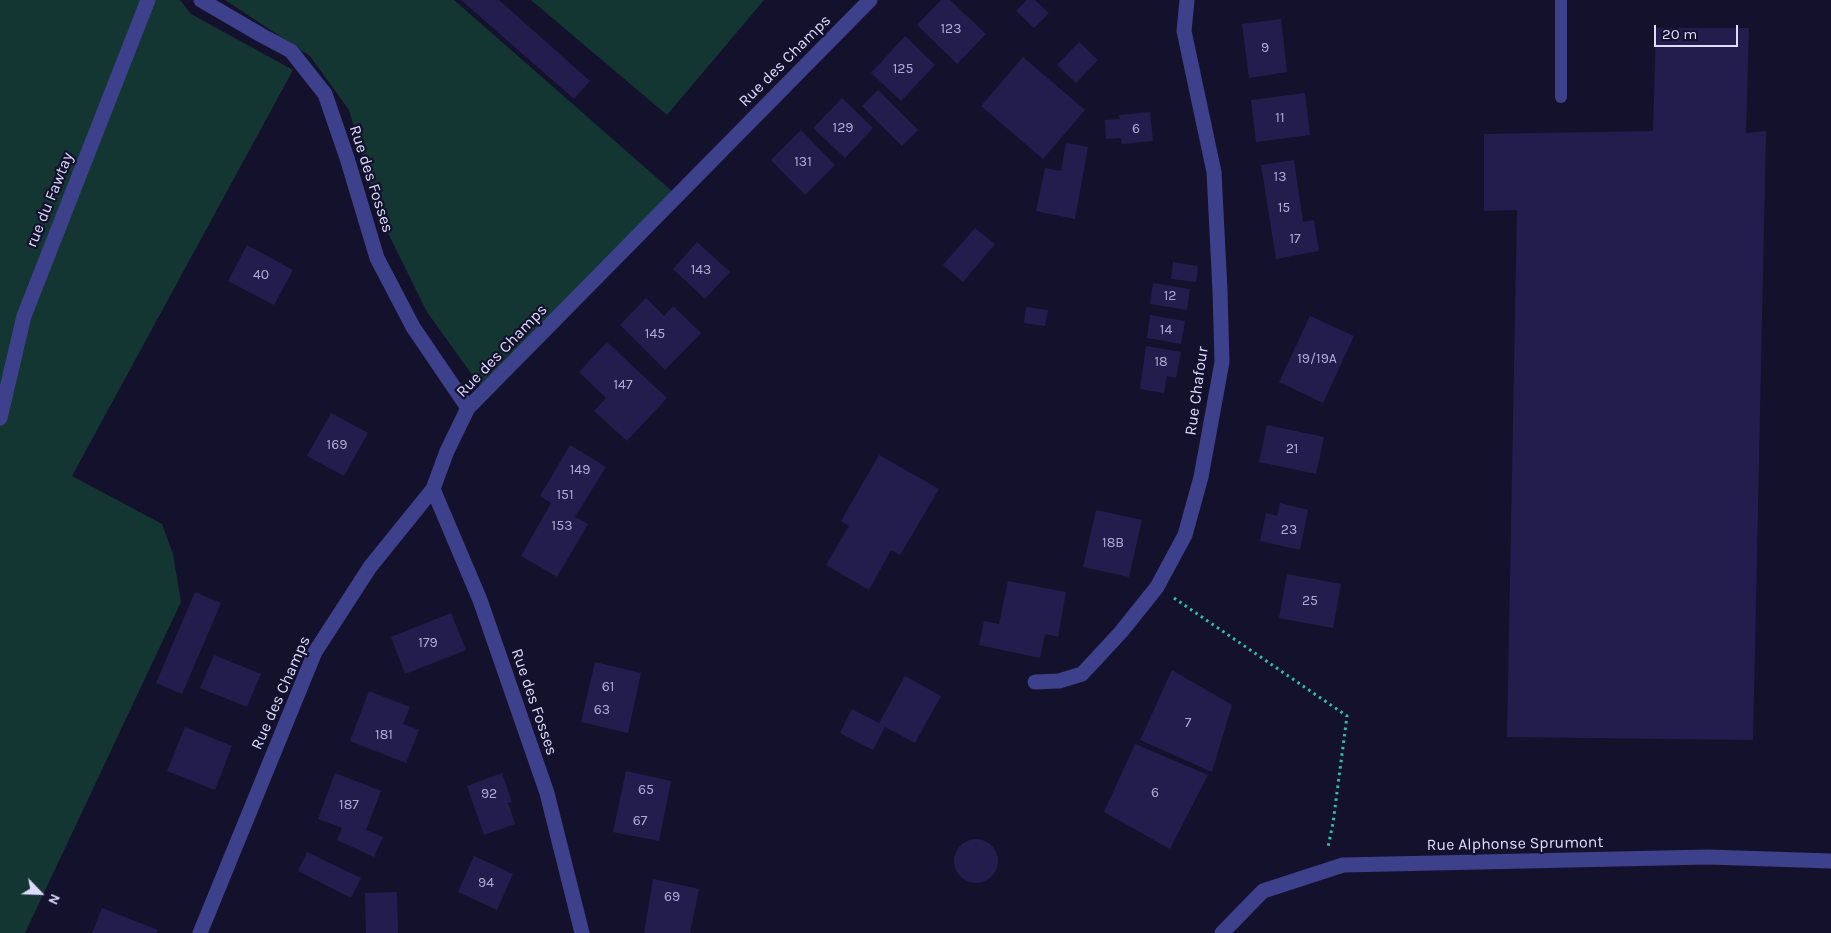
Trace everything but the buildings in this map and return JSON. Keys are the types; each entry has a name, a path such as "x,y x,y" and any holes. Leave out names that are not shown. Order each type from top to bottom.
{"street":[{"name":"rue du Fawtay","path":"0,418 24,316 148,0"},
{"name":"Rue des Fosses","path":"201,0 261,36 291,50 325,94 347,158 377,258 413,327 468,408"},
{"name":"Rue des Champs","path":"200,933 315,652 370,567 433,489 447,452 468,408 870,0"},
{"name":"Rue Chafour","path":"1035,682 1060,681 1082,674 1121,632 1157,587 1185,535 1201,477 1222,362 1214,172 1184,31 1187,0"},
{"name":"Rue des Fosses","path":"433,489 480,600 547,793 582,933"},
{"name":"Rue Alphonse Sprumont","path":"1222,933 1263,891 1343,865 1682,857 1831,860"}],"lane":[{"path":"1560,0 1561,97"}],"path":[{"path":"1157,587 1347,716 1333,824 1324,871"}],"green space":[{"path":"0,0 180,0 191,14 293,70 72,476 162,524 173,554 181,602 25,933 0,933"},
{"path":"225,0 454,0 673,192 483,390 427,312 381,219 349,110 310,56"},
{"path":"531,0 764,0 667,115"}]}
